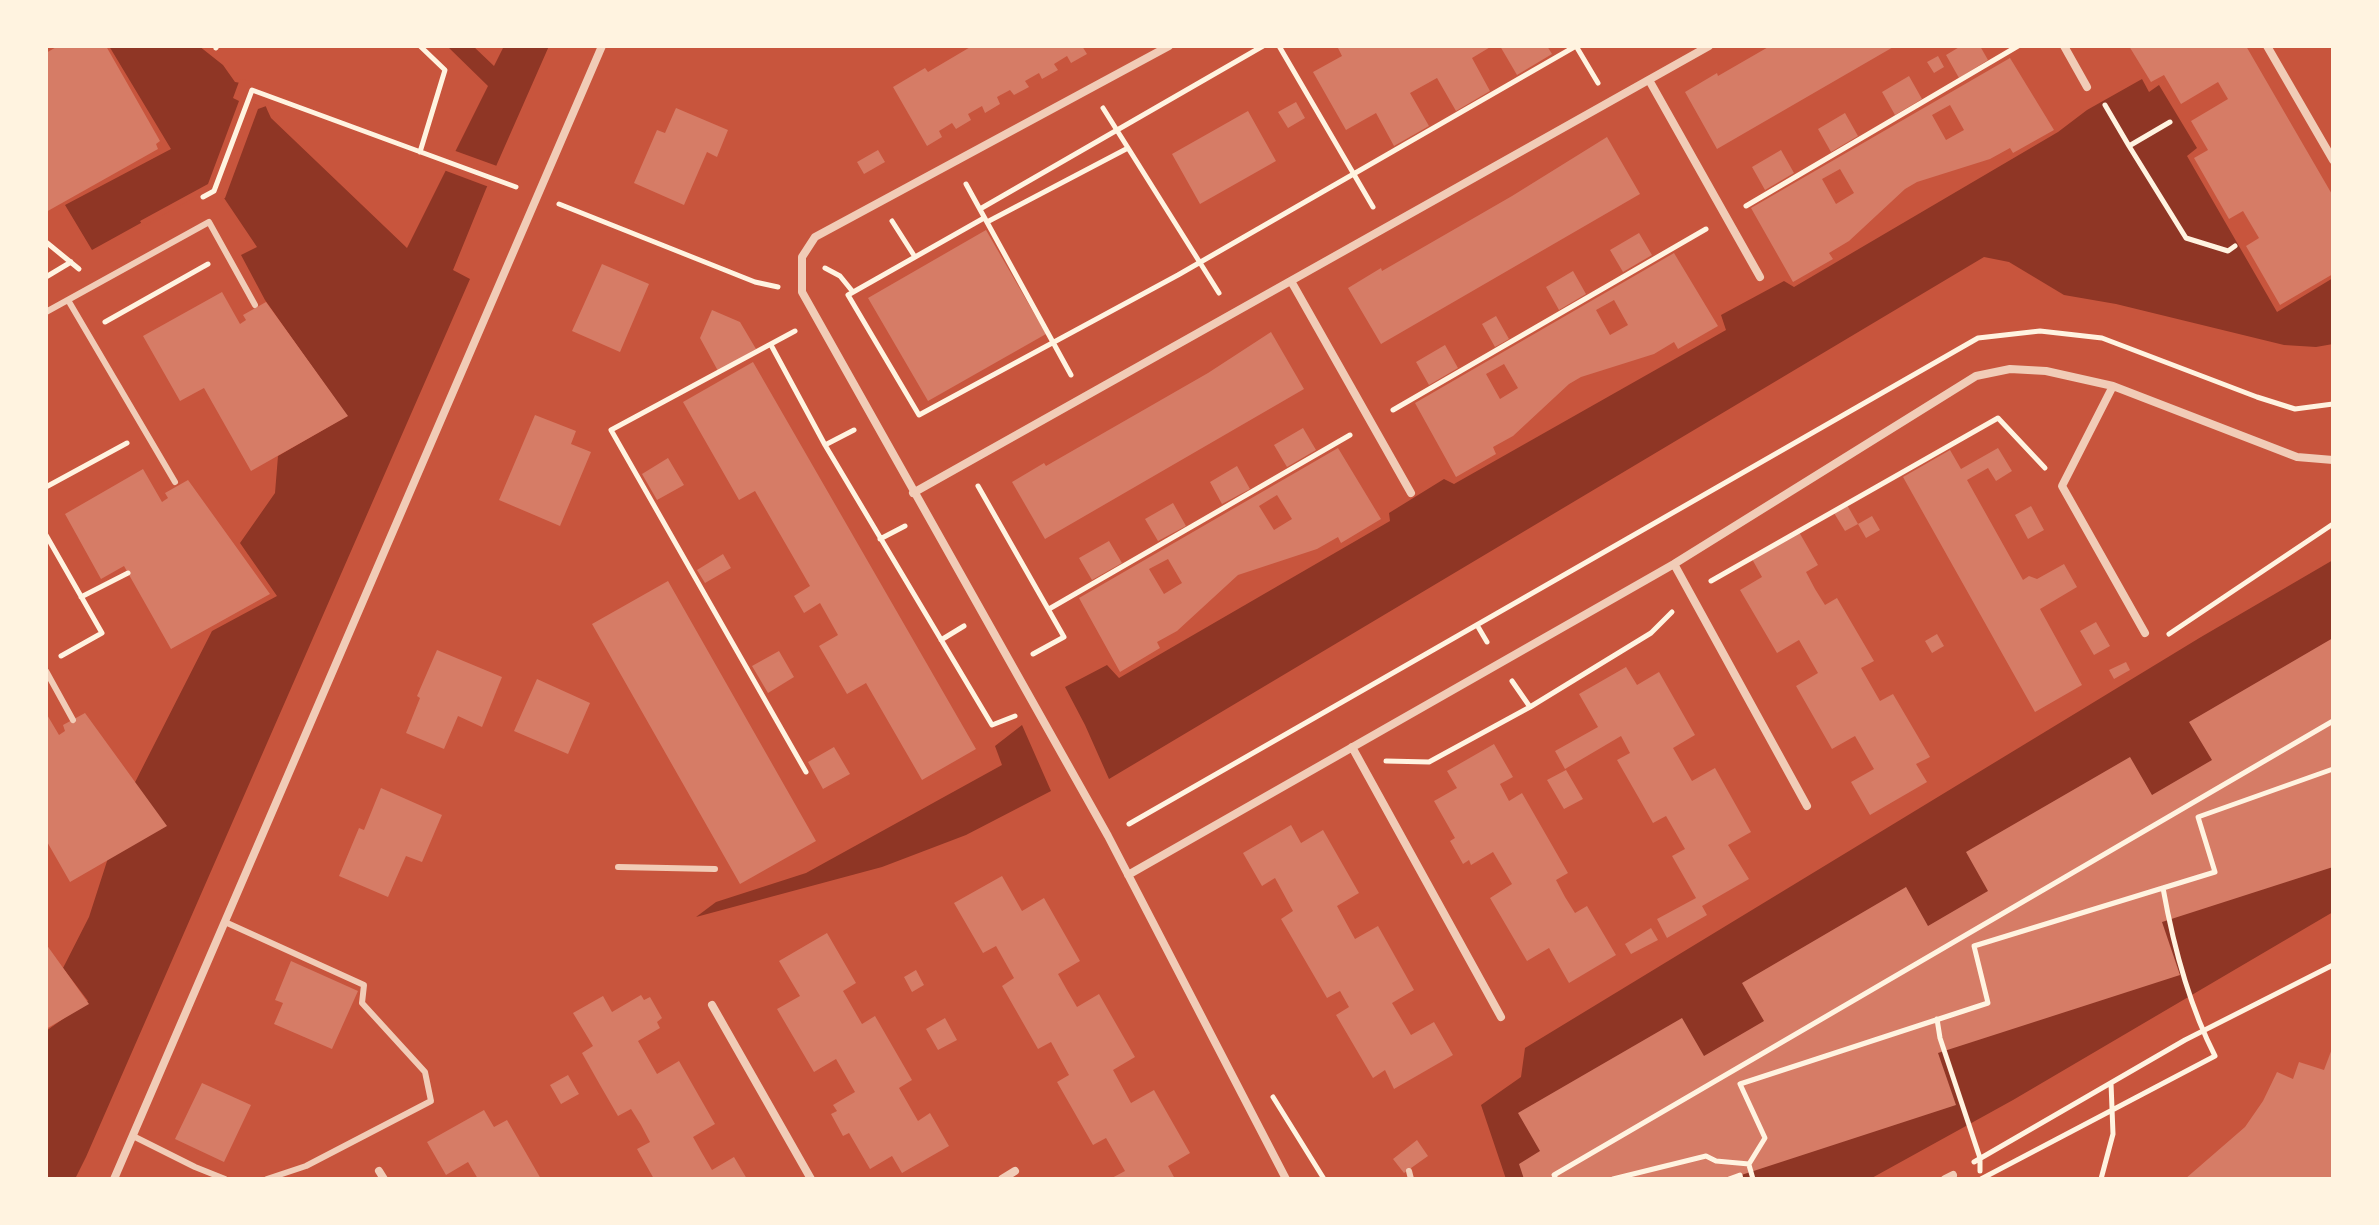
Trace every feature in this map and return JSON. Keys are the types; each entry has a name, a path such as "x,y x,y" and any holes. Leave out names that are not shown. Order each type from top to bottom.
{"street":[{"path":"114,1179 602,46"},
{"path":"1169,46 1158,49 1091,89 815,237 802,257 802,292 1128,875 1286,1179"},
{"path":"913,493 1709,46"},
{"path":"2064,46 2087,87"},
{"path":"2267,46 2333,160"},
{"path":"1649,80 1760,277"},
{"path":"1291,281 1411,493"},
{"path":"1128,875 1674,564 1976,376 2010,369 2046,371 2113,386 2297,457 2333,460"},
{"path":"2113,386 2062,486 2145,633"},
{"path":"1674,564 1807,806"},
{"path":"1352,747 1501,1017"},
{"path":"712,1005 811,1179"},
{"path":"1002,1179 1015,1171"}],"lane":[{"path":"46,312 209,222 255,305"},
{"path":"68,300 175,482"},
{"path":"46,671 73,720"},
{"path":"618,867 715,869"},
{"path":"225,922 364,985 362,1003 425,1072 431,1101 306,1166 267,1179"},
{"path":"133,1136 225,1179"},
{"path":"1409,1171 1411,1179"}],"path":[{"path":"420,46 445,70 420,152"},
{"path":"980,209 1263,46"},
{"path":"1279,46 1386,229"},
{"path":"1128,148 915,257 848,295 919,415 1354,176 1576,46 1610,102"},
{"path":"1049,609 1727,218 2018,46"},
{"path":"2087,87 2106,106 2186,238 2228,251 2235,246"},
{"path":"1091,89 1232,314"},
{"path":"191,204 214,191 252,90 493,178"},
{"path":"2129,146 2170,122"},
{"path":"954,162 1060,355"},
{"path":"537,196 755,282 802,292"},
{"path":"894,225 915,257"},
{"path":"46,242 95,284"},
{"path":"86,332 226,253"},
{"path":"46,277 71,262"},
{"path":"840,276 853,292"},
{"path":"806,772 611,430 817,319"},
{"path":"771,345 825,445 992,725 1036,709"},
{"path":"1358,760 1429,762 1530,707 1651,633 1690,594 1998,418 2062,486"},
{"path":"825,445 873,419"},
{"path":"46,487 145,433"},
{"path":"966,464 1064,637 1011,666"},
{"path":"2145,633 2164,637 2333,524"},
{"path":"46,535 102,633 57,658"},
{"path":"81,597 128,573"},
{"path":"1556,1179 1554,1175 2333,721"},
{"path":"1753,1179 1749,1164 1765,1138 1740,1084 1988,1003 1974,946 2215,872 2198,817 2333,769"},
{"path":"1981,1179 2215,1056 2202,1032 2193,1003 2163,888"},
{"path":"1949,1177 2202,1032 2333,965"},
{"path":"1937,1019 1940,1038 1980,1158"},
{"path":"2101,1179 2113,1134 2111,1083"},
{"path":"1613,1179 1706,1156 1716,1161 1749,1164"},
{"path":"1729,1179 1740,1175 1741,1179"}],"shaded area":[{"path":"109,46 199,46 223,65 235,82 255,90 271,118 407,248 488,86 447,46 473,46 494,66 504,46 549,46 453,270 470,279 86,1157 75,1179 46,1179 46,1031 88,1001 63,968 89,917 128,796 212,631 277,596 240,543 275,493 278,456 347,416 265,300 241,255 257,247 224,198 206,187 92,250 65,205 171,149"},
{"path":"2142,79 2149,92 2159,85 2197,148 2187,156 2277,312 2333,278 2333,344 2316,347 2284,345 2116,304 2064,295 2009,262 1984,257 1109,779 1065,687 1107,665 1119,678 1390,521 1389,513 1444,479 1454,484 1726,330 1721,315 1784,281 1794,287"},
{"path":"2333,560 2333,912 2013,1100 1870,1179 1506,1179 1481,1105 1521,1077 1525,1048"},
{"path":"1022,725 1051,791 966,835 882,867 696,917 716,902 806,873 1002,765 995,746"}],"pier":[{"path":"240,79 251,81 265,94 269,105 258,109 225,198 220,200 206,191 143,226 140,221 208,184 239,101 233,98"},
{"path":"450,149 497,166 489,187 441,169"}],"building":[{"path":"58,46 106,46 160,141 156,144 158,149 46,212 46,53"},
{"path":"972,46 1082,46 1087,54 1071,63 1067,56 1054,64 1058,70 1042,79 1039,73 1025,81 1029,87 1014,95 1010,90 997,97 1000,104 985,113 982,106 968,114 971,120 956,129 952,123 939,131 942,137 927,146 893,87 925,68 928,72"},
{"path":"1337,46 1492,46 1472,58 1490,91 1456,111 1437,78 1410,93 1429,126 1394,146 1376,113 1346,130 1313,72 1342,56"},
{"path":"1500,46 1547,46 1552,54 1517,75"},
{"path":"1770,46 1895,46 1717,149 1685,92"},
{"path":"1961,46 1980,46 1988,60 1959,78 1946,55"},
{"path":"2129,46 2246,46 2333,196 2333,274 2280,305 2246,246 2259,238 2243,211 2229,219 2194,158 2208,150 2191,121 2228,99 2218,82 2181,104 2164,75 2151,82"},
{"path":"1938,56 1944,67 1934,73 1927,62"},
{"path":"2010,58 2054,130 2013,153 2010,148 1990,159 1917,182 1905,189 1849,241 1829,253 1833,259 1793,282 1751,208","holes":["1950,105 1964,130 1946,140 1932,115","1840,169 1854,193 1836,204 1822,179"]},
{"path":"1909,76 1922,99 1895,115 1882,92"},
{"path":"1296,102 1305,118 1288,128 1278,112"},
{"path":"676,108 728,130 717,157 707,152 684,205 634,183 657,130 665,133"},
{"path":"1248,111 1276,161 1200,204 1172,154"},
{"path":"1845,113 1858,136 1831,152 1818,129"},
{"path":"1607,137 1640,194 1381,344 1348,288 1512,196"},
{"path":"878,150 885,162 864,174 857,162"},
{"path":"1781,150 1794,173 1765,190 1752,167"},
{"path":"986,230 1046,334 928,401 868,298"},
{"path":"1639,233 1652,255 1623,272 1610,250"},
{"path":"1674,253 1718,326 1678,349 1674,342 1654,354 1581,377 1569,384 1513,436 1493,447 1496,454 1456,477 1415,403","holes":["1614,300 1628,325 1610,335 1596,310","1504,364 1518,388 1500,399 1486,374"]},
{"path":"602,264 649,284 620,352 572,331"},
{"path":"1573,271 1586,294 1559,310 1546,287"},
{"path":"222,292 240,324 246,320 243,315 266,302 348,416 251,471 204,388 180,401 143,336"},
{"path":"712,310 740,322 756,349 718,371 700,338"},
{"path":"1496,316 1509,339 1495,347 1482,324"},
{"path":"1271,332 1304,389 1045,539 1012,482 1044,463 1046,466 1208,373"},
{"path":"1445,345 1458,368 1429,385 1416,362"},
{"path":"753,362 976,749 922,780 866,683 847,694 819,646 838,635 820,603 804,613 794,596 810,586 755,491 739,500 683,402"},
{"path":"535,415 576,431 571,444 591,452 560,526 499,500"},
{"path":"1303,428 1316,450 1287,467 1274,445"},
{"path":"1338,448 1381,519 1341,543 1338,537 1317,549 1238,575 1177,631 1157,642 1160,648 1120,672 1079,598","holes":["1277,495 1292,519 1274,530 1259,506","1168,559 1182,583 1164,594 1149,569"]},
{"path":"1998,448 2012,471 1996,481 1988,468 1967,480 2023,580 2029,576 2037,579 2064,564 2077,587 2040,609 2082,685 2035,712 1903,477 1950,450 1961,469"},
{"path":"668,458 684,485 657,500 642,474"},
{"path":"1237,466 1250,489 1222,504 1210,482"},
{"path":"143,469 162,502 168,498 165,493 188,480 270,594 171,649 124,566 101,579 65,514"},
{"path":"1173,503 1186,526 1158,541 1145,519"},
{"path":"1847,505 1858,524 1845,531 1834,513"},
{"path":"2031,506 2044,530 2028,539 2015,515"},
{"path":"1872,516 1880,530 1866,538 1858,524"},
{"path":"1799,532 1818,565 1806,572 1815,589 1825,605 1837,598 1874,661 1861,668 1880,701 1893,694 1930,757 1916,764 1927,782 1870,815 1851,782 1874,769 1855,736 1832,749 1796,686 1818,673 1799,640 1777,653 1740,590 1762,577 1752,559"},
{"path":"1109,541 1122,563 1092,580 1079,558"},
{"path":"723,554 731,568 705,583 697,570"},
{"path":"668,581 816,841 740,884 592,624"},
{"path":"2096,622 2110,646 2094,655 2080,631"},
{"path":"1937,634 1944,646 1932,653 1925,641"},
{"path":"2333,638 2333,867 2162,922 2180,975 1938,1053 1956,1105 1729,1179 1524,1179 1519,1164 1540,1151 1518,1113 1682,1018 1704,1056 1764,1021 1742,983 1906,887 1928,926 1988,891 1966,852 2130,757 2152,795 2212,760 2189,722"},
{"path":"437,650 502,677 482,727 458,716 444,749 406,733 420,698 417,696"},
{"path":"779,651 794,677 768,693 752,666"},
{"path":"2126,662 2130,670 2114,679 2109,670"},
{"path":"1626,667 1637,685 1659,672 1695,735 1673,748 1692,781 1715,768 1751,832 1728,845 1749,879 1702,906 1707,915 1667,938 1657,919 1696,898 1672,856 1685,849 1666,816 1653,823 1617,760 1630,753 1621,736 1565,769 1555,751 1598,727 1579,694"},
{"path":"537,679 590,703 568,754 514,731"},
{"path":"46,713 59,735 65,731 63,725 85,713 167,826 70,882 46,840"},
{"path":"1494,744 1513,777 1500,784 1509,801 1522,793 1568,873 1556,880 1565,897 1575,913 1587,906 1616,955 1569,983 1549,948 1527,961 1490,898 1512,884 1493,852 1471,865 1469,860 1463,864 1450,841 1455,838 1434,801 1457,788 1447,771"},
{"path":"834,747 850,774 823,789 808,762"},
{"path":"1566,770 1583,799 1564,809 1547,780"},
{"path":"381,788 442,815 422,862 406,856 388,897 339,876 359,828 364,830"},
{"path":"1291,825 1301,843 1323,830 1359,893 1337,906 1355,939 1378,926 1414,990 1392,1003 1411,1035 1434,1022 1453,1055 1394,1089 1385,1070 1373,1078 1336,1015 1349,1007 1340,991 1327,998 1281,919 1293,911 1275,878 1262,886 1243,853"},
{"path":"1002,876 1022,911 1044,898 1080,961 1058,974 1067,990 1077,1007 1099,994 1135,1057 1113,1070 1131,1103 1154,1090 1190,1153 1168,1166 1175,1179 1110,1179 1125,1171 1106,1138 1093,1145 1057,1082 1069,1075 1051,1042 1038,1049 1002,986 1014,978 996,946 983,953 954,903"},
{"path":"1651,928 1658,940 1631,954 1625,944"},
{"path":"827,933 856,983 843,991 862,1024 875,1016 912,1080 899,1088 918,1121 930,1113 949,1146 902,1173 892,1156 870,1169 849,1133 843,1136 831,1114 837,1111 833,1105 855,1092 836,1059 814,1072 777,1009 800,996 779,961"},
{"path":"46,944 89,1004 46,1029"},
{"path":"291,961 358,991 332,1049 274,1024 283,1003 275,1000"},
{"path":"916,970 924,985 912,992 904,977"},
{"path":"641,995 644,1000 650,997 662,1018 657,1022 660,1028 638,1041 657,1074 679,1061 715,1124 693,1137 702,1153 712,1170 734,1157 747,1179 654,1179 637,1149 650,1142 631,1109 618,1116 582,1053 593,1046 573,1013 603,996 612,1012"},
{"path":"945,1018 957,1040 938,1050 926,1029"},
{"path":"2333,1046 2333,1179 2185,1179 2245,1127 2263,1101 2277,1072 2293,1079 2299,1062 2324,1070"},
{"path":"568,1075 579,1094 561,1104 550,1085"},
{"path":"202,1083 251,1105 224,1162 175,1139"},
{"path":"484,1110 494,1127 507,1120 541,1179 478,1179 468,1162 446,1175 427,1142"},
{"path":"1417,1140 1428,1156 1404,1173 1393,1159"}]}
